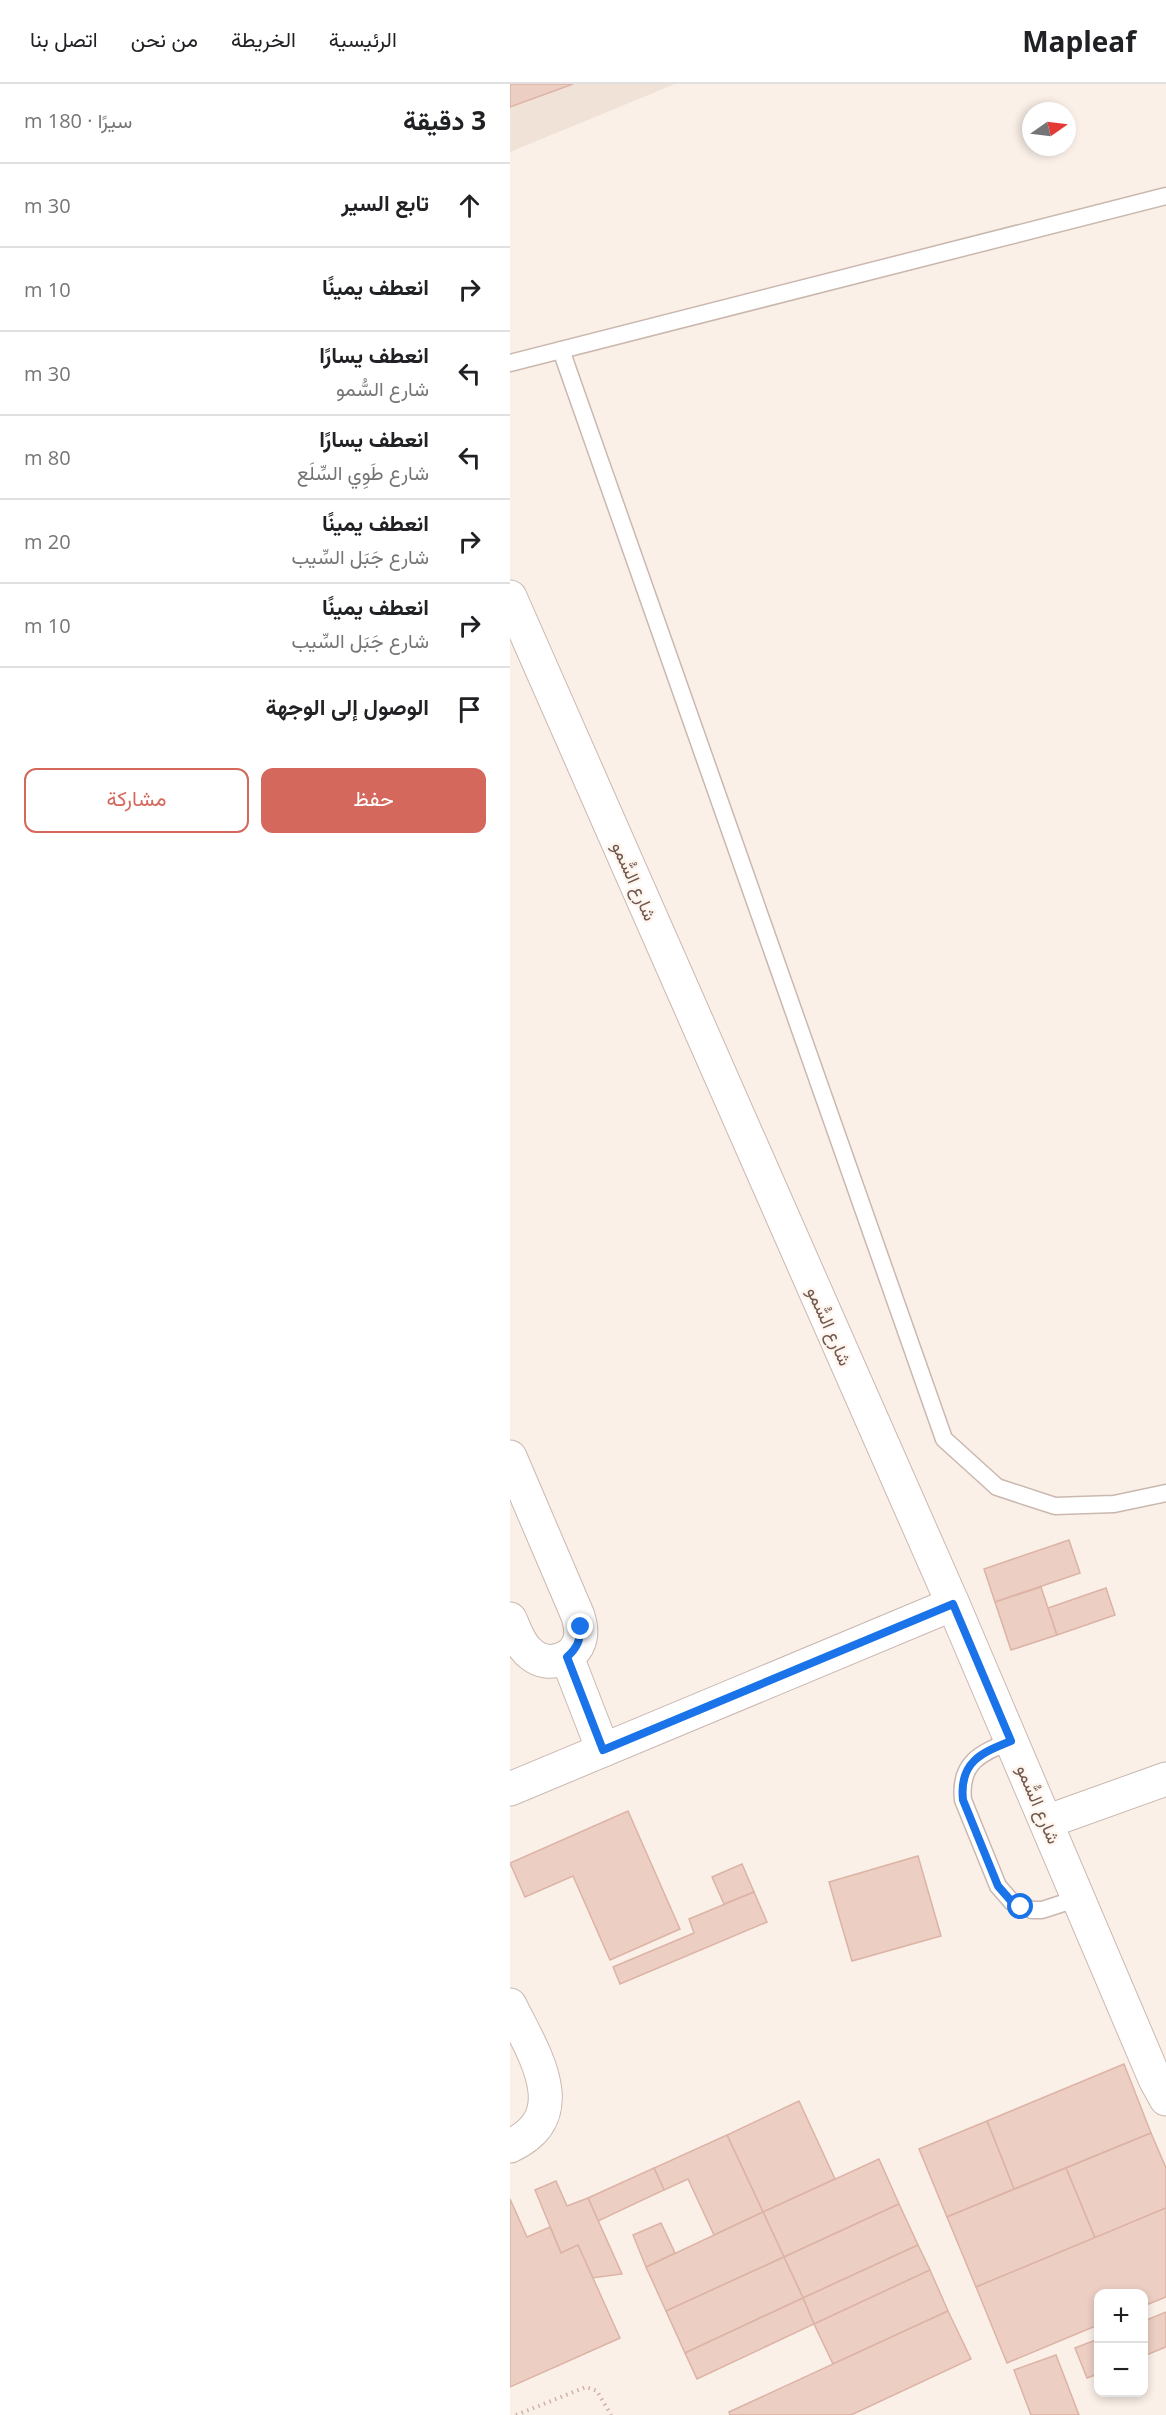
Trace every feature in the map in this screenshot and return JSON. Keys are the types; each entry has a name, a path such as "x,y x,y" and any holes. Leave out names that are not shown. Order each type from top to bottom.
{"street":[{"name":"شارع السُّمو","path":"510,597 953,1604 1079,1898 1156,2052 1166,2099"},
{"path":"510,1457 581,1627 580,1639 576,1649 567,1657 556,1661 544,1661 534,1657 518,1639 510,1619"},
{"path":"510,1789 953,1604"},
{"path":"567,1657 603,1750"},
{"path":"1046,1822 1166,1779"},
{"path":"510,2005 537,2064 546,2092 545,2108 540,2122 530,2134 510,2145"}],"lane":[{"path":"510,363 1166,196"},
{"path":"561,350 944,1439 997,1487 1055,1506 1114,1504 1166,1493"},
{"path":"1011,1741 978,1757 970,1765 962,1788 963,1800 998,1886 1012,1902 1032,1910 1042,1910 1079,1898"}],"path":[{"path":"516,2415 586,2387 597,2391 611,2415"}],"shaded area":[{"path":"510,84 675,84 510,152"}],"building":[{"path":"510,84 573,84 510,107"},
{"path":"1069,1540 1080,1573 995,1602 984,1569"},
{"path":"1041,1587 1057,1635 1011,1650 995,1602"},
{"path":"1106,1588 1115,1615 1057,1635 1048,1608"},
{"path":"628,1811 680,1929 610,1960 573,1876 525,1897 510,1863"},
{"path":"918,1856 941,1936 852,1961 829,1882"},
{"path":"742,1864 754,1892 724,1904 712,1877"},
{"path":"754,1892 767,1922 620,1984 613,1967 694,1933 689,1919"},
{"path":"1124,2064 1151,2133 1014,2189 987,2121"},
{"path":"799,2101 835,2179 763,2212 727,2135"},
{"path":"987,2121 1014,2189 947,2217 919,2149"},
{"path":"1151,2133 1166,2168 1166,2208 1095,2238 1066,2168"},
{"path":"727,2135 763,2212 714,2235 688,2179 664,2190 654,2168"},
{"path":"879,2159 899,2204 784,2257 763,2212"},
{"path":"654,2168 664,2190 598,2221 588,2198"},
{"path":"1066,2168 1095,2238 976,2287 947,2217"},
{"path":"556,2181 567,2206 588,2198 622,2274 592,2278 578,2245 561,2253 535,2190"},
{"path":"510,2199 527,2237 550,2227 561,2253 578,2245 620,2338 510,2387"},
{"path":"899,2204 918,2245 803,2298 784,2257"},
{"path":"1166,2208 1166,2297 1148,2304 1148,2289 1094,2289 1094,2327 1007,2363 976,2287"},
{"path":"763,2212 784,2257 666,2311 646,2267"},
{"path":"661,2223 675,2253 646,2267 633,2235"},
{"path":"918,2245 930,2270 814,2324 803,2298"},
{"path":"784,2257 803,2298 685,2353 666,2311"},
{"path":"930,2270 948,2311 833,2364 814,2324"},
{"path":"803,2298 814,2324 697,2379 685,2353"},
{"path":"948,2311 971,2359 851,2415 730,2415 729,2412"},
{"path":"1166,2312 1166,2347 1148,2354 1148,2343 1148,2319"},
{"path":"1094,2341 1094,2375 1087,2378 1075,2348"},
{"path":"1056,2355 1079,2415 1031,2415 1014,2370"}],"route":[{"path":"581,1627 576,1649 567,1657 603,1750 953,1604 1011,1741 988,1751 970,1765 962,1788 963,1800 998,1886 1004,1895 1021,1907"}]}
